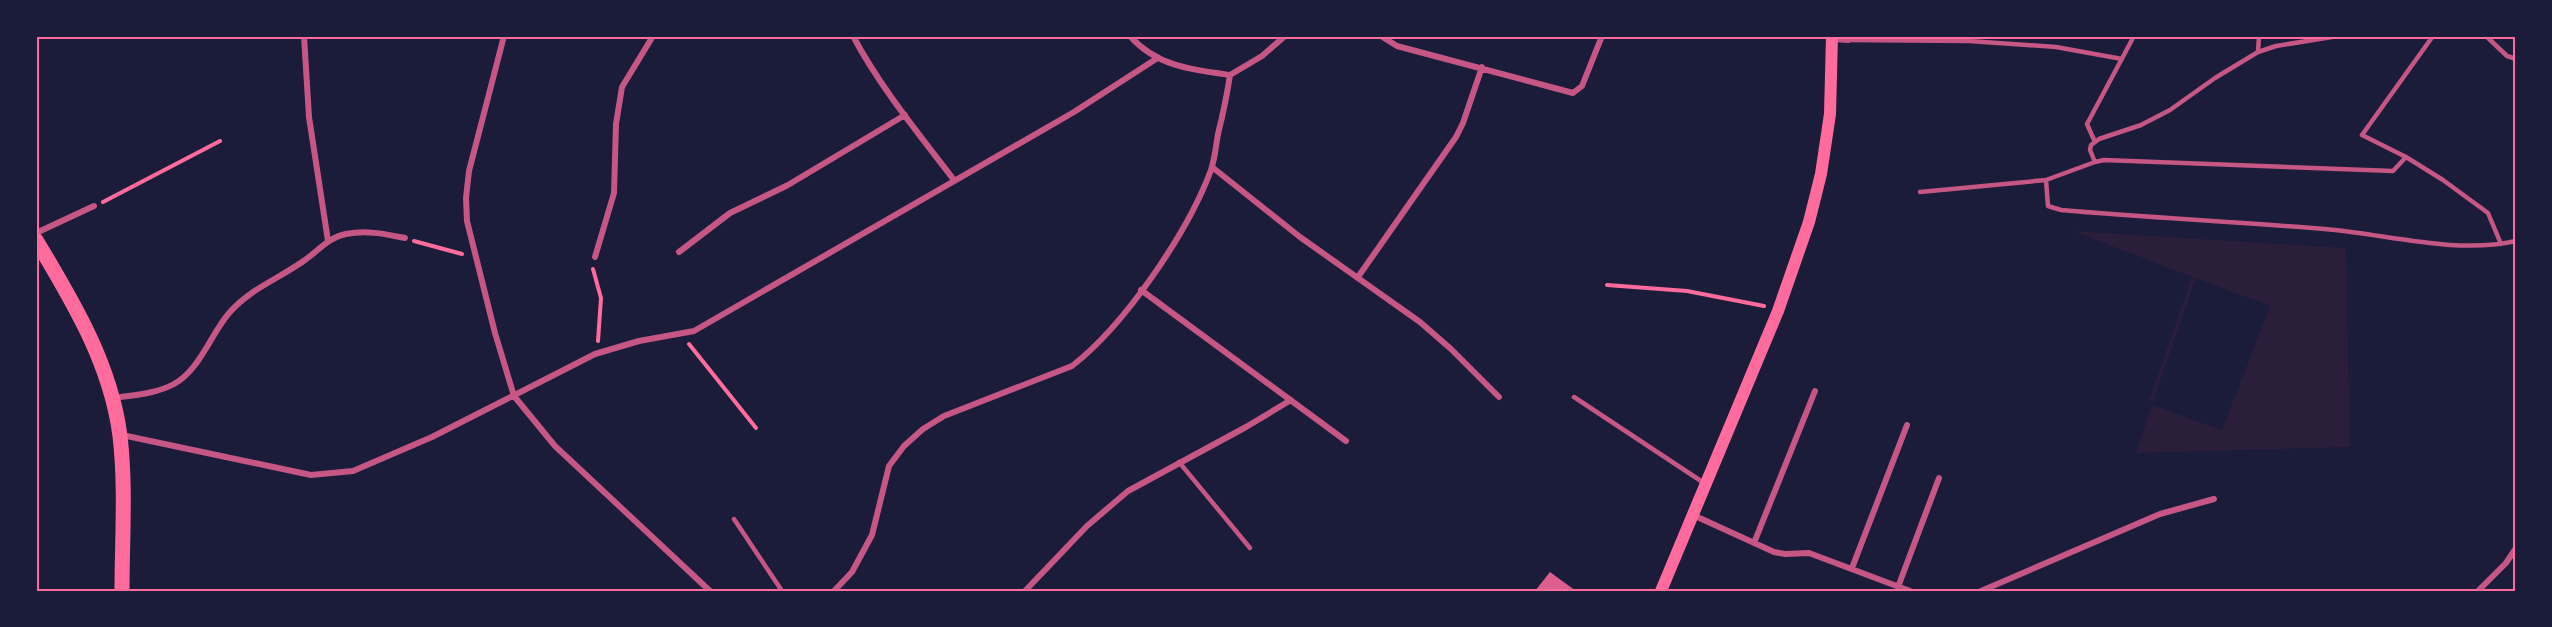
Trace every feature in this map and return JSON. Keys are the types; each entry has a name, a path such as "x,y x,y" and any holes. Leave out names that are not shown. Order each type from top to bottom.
{"main road":[{"path":"1661,591 1778,311 1809,222 1821,174 1830,114 1832,38"},
{"path":"36,240 69,296 95,348 112,399 120,435 122,591"}],"street":[{"path":"304,36 309,117 328,241"},
{"path":"504,36 472,160 466,198 467,221 495,333 514,396 555,446 710,591"},
{"path":"595,257 614,193 616,124 622,87 653,36"},
{"path":"853,36 905,115 954,180"},
{"path":"1130,36 1156,58 1191,70 1230,75 1262,56 1285,36"},
{"path":"1381,36 1397,46 1482,67 1570,93 1576,92 1582,86 1602,36"},
{"path":"1832,38 1848,40"},
{"path":"120,435 311,475 353,471 514,396 595,354 639,341 694,331 1074,112 1156,58"},
{"path":"1358,278 1456,137 1482,67"},
{"path":"834,591 852,572 872,535 888,466 904,446 923,429 944,416 1072,366 1089,353 1107,334 1141,290 1185,227 1212,167 1230,75"},
{"path":"679,252 730,213 788,185 905,115"},
{"path":"1212,167 1300,237 1451,349 1499,397"},
{"path":"36,233 94,206"},
{"path":"112,399 156,392 176,383 193,366 230,311 261,286 304,260 328,241 348,233 379,232 405,238"},
{"path":"1141,290 1346,441"},
{"path":"1754,543 1815,391"},
{"path":"1025,591 1087,526 1128,491 1291,400"},
{"path":"1852,568 1907,424"},
{"path":"1898,587 1939,478"},
{"path":"1981,591 2160,514 2214,499"},
{"path":"1692,515 1782,554 1809,553 1910,591"},
{"path":"2478,591 2506,563 2516,548"}],"lane":[{"path":"2095,142 2087,124 2134,36"},
{"path":"2258,52 2259,36"},
{"path":"2095,162 2090,150 2095,142 2140,125 2170,110 2215,78 2258,52 2276,46 2338,36"},
{"path":"2433,36 2362,135 2406,157 2443,180 2488,213 2501,244"},
{"path":"2486,36 2507,56 2516,59"},
{"path":"1848,40 1969,41 2056,46 2122,59"},
{"path":"1920,192 2046,180 2104,160 2393,171 2406,157"},
{"path":"2046,180 2048,206 2061,210 2251,222 2455,245 2501,244 2516,240"},
{"path":"1574,397 1706,485"},
{"path":"1179,462 1250,548"},
{"path":"734,519 782,591"}],"path":[{"path":"94,206 220,141"},
{"path":"405,238 445,251 476,257"},
{"path":"595,257 593,268 601,298 600,328 595,354"},
{"path":"1608,285 1687,291 1752,302 1778,311"},
{"path":"681,334 756,428"}],"shaded area":[{"path":"2073,231 2346,248 2350,447 2136,453 2152,405 2222,430 2270,306 2196,278 2153,401 2149,401 2192,277"}],"building":[{"path":"1550,572 1576,591 1535,591"}]}
